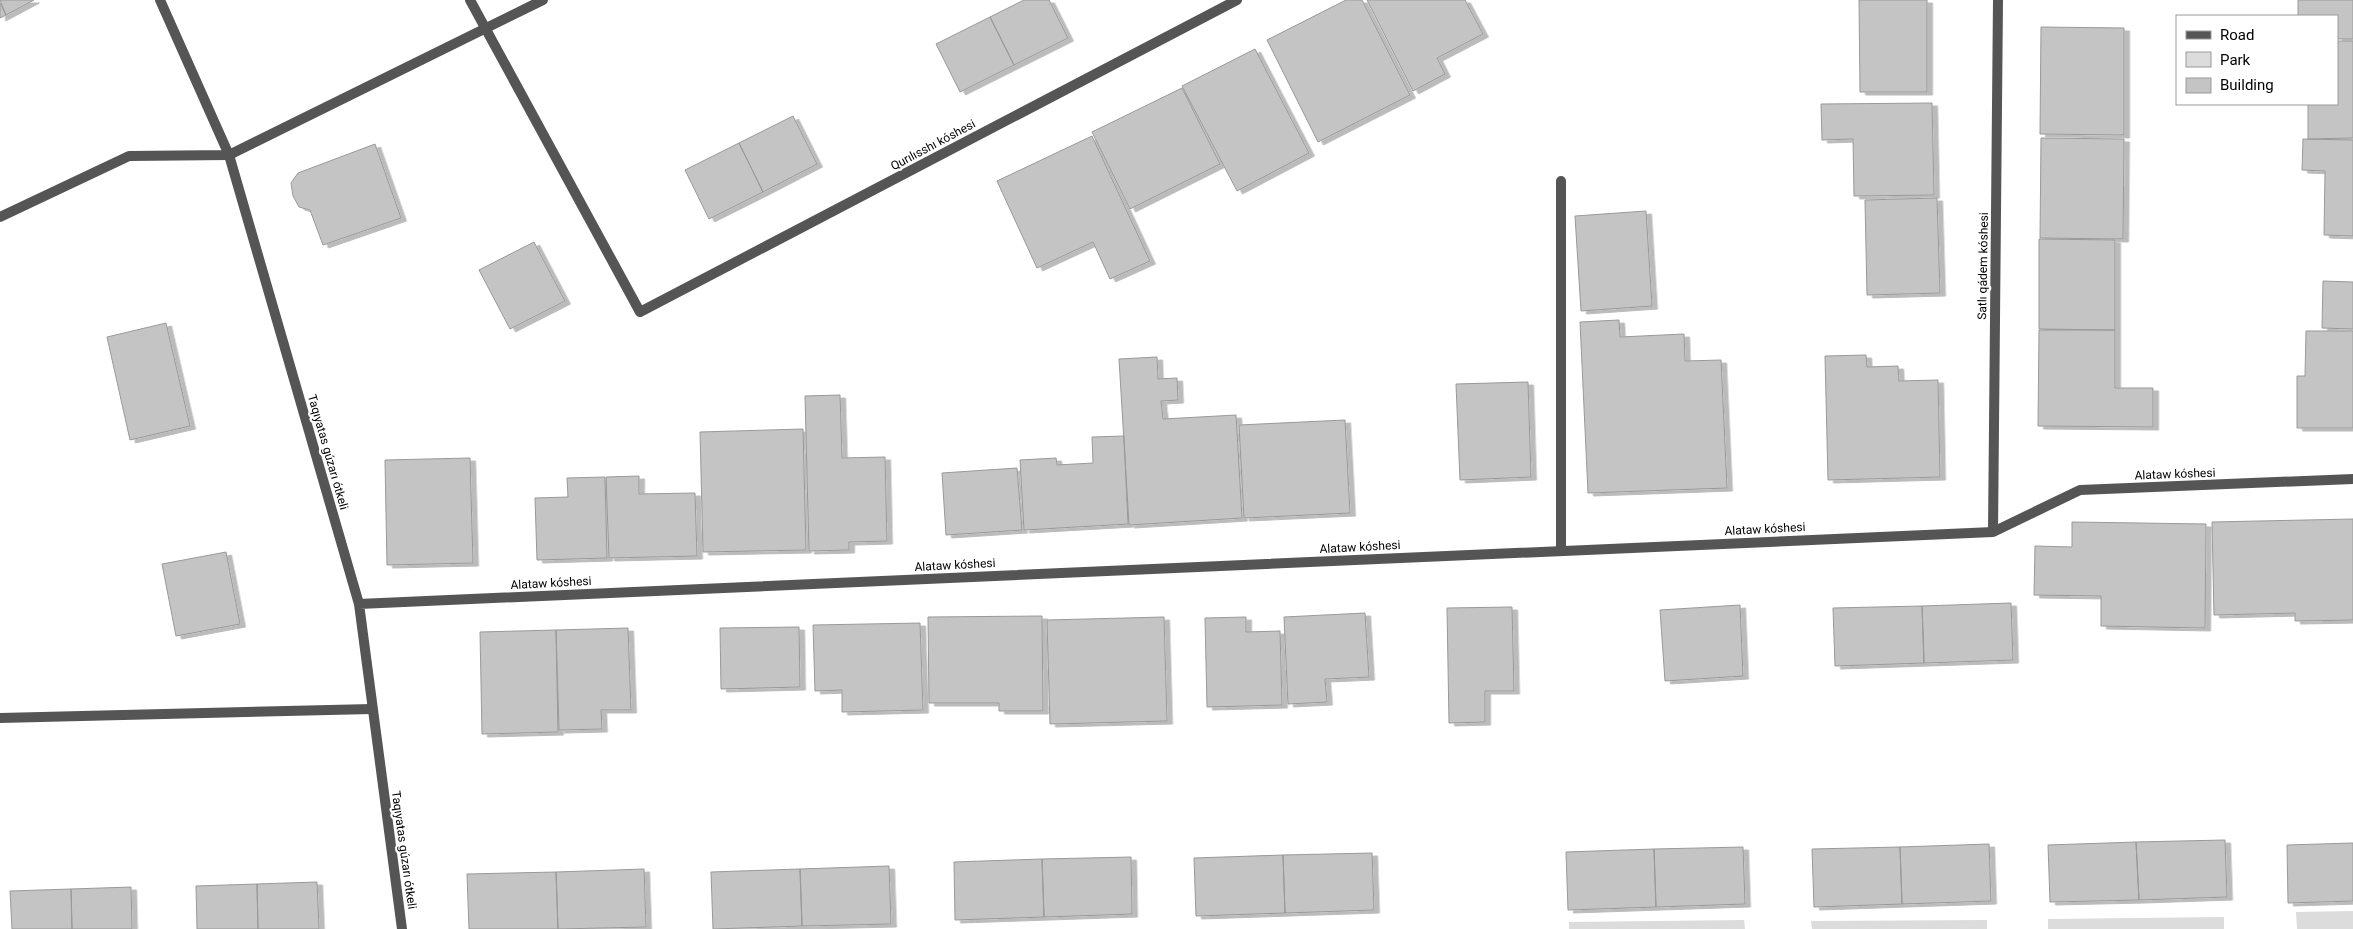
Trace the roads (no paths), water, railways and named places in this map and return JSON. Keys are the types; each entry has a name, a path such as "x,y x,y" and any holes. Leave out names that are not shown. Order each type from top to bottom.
{"street":[{"name":"Taqıyatas gúzarı ótkeli","path":"160,0 229,155 359,604 402,929"},
{"path":"470,0 485,29"},
{"path":"0,217 129,156 229,155 543,0"},
{"name":"Qurılısshı kóshesi","path":"485,29 640,312 1237,0"},
{"name":"Satlı qádem kóshesi","path":"1993,532 1998,0"},
{"path":"1561,181 1561,551"},
{"name":"Alataw kóshesi","path":"359,604 1993,532 2080,490 2353,479"},
{"path":"0,718 372,710"}]}
